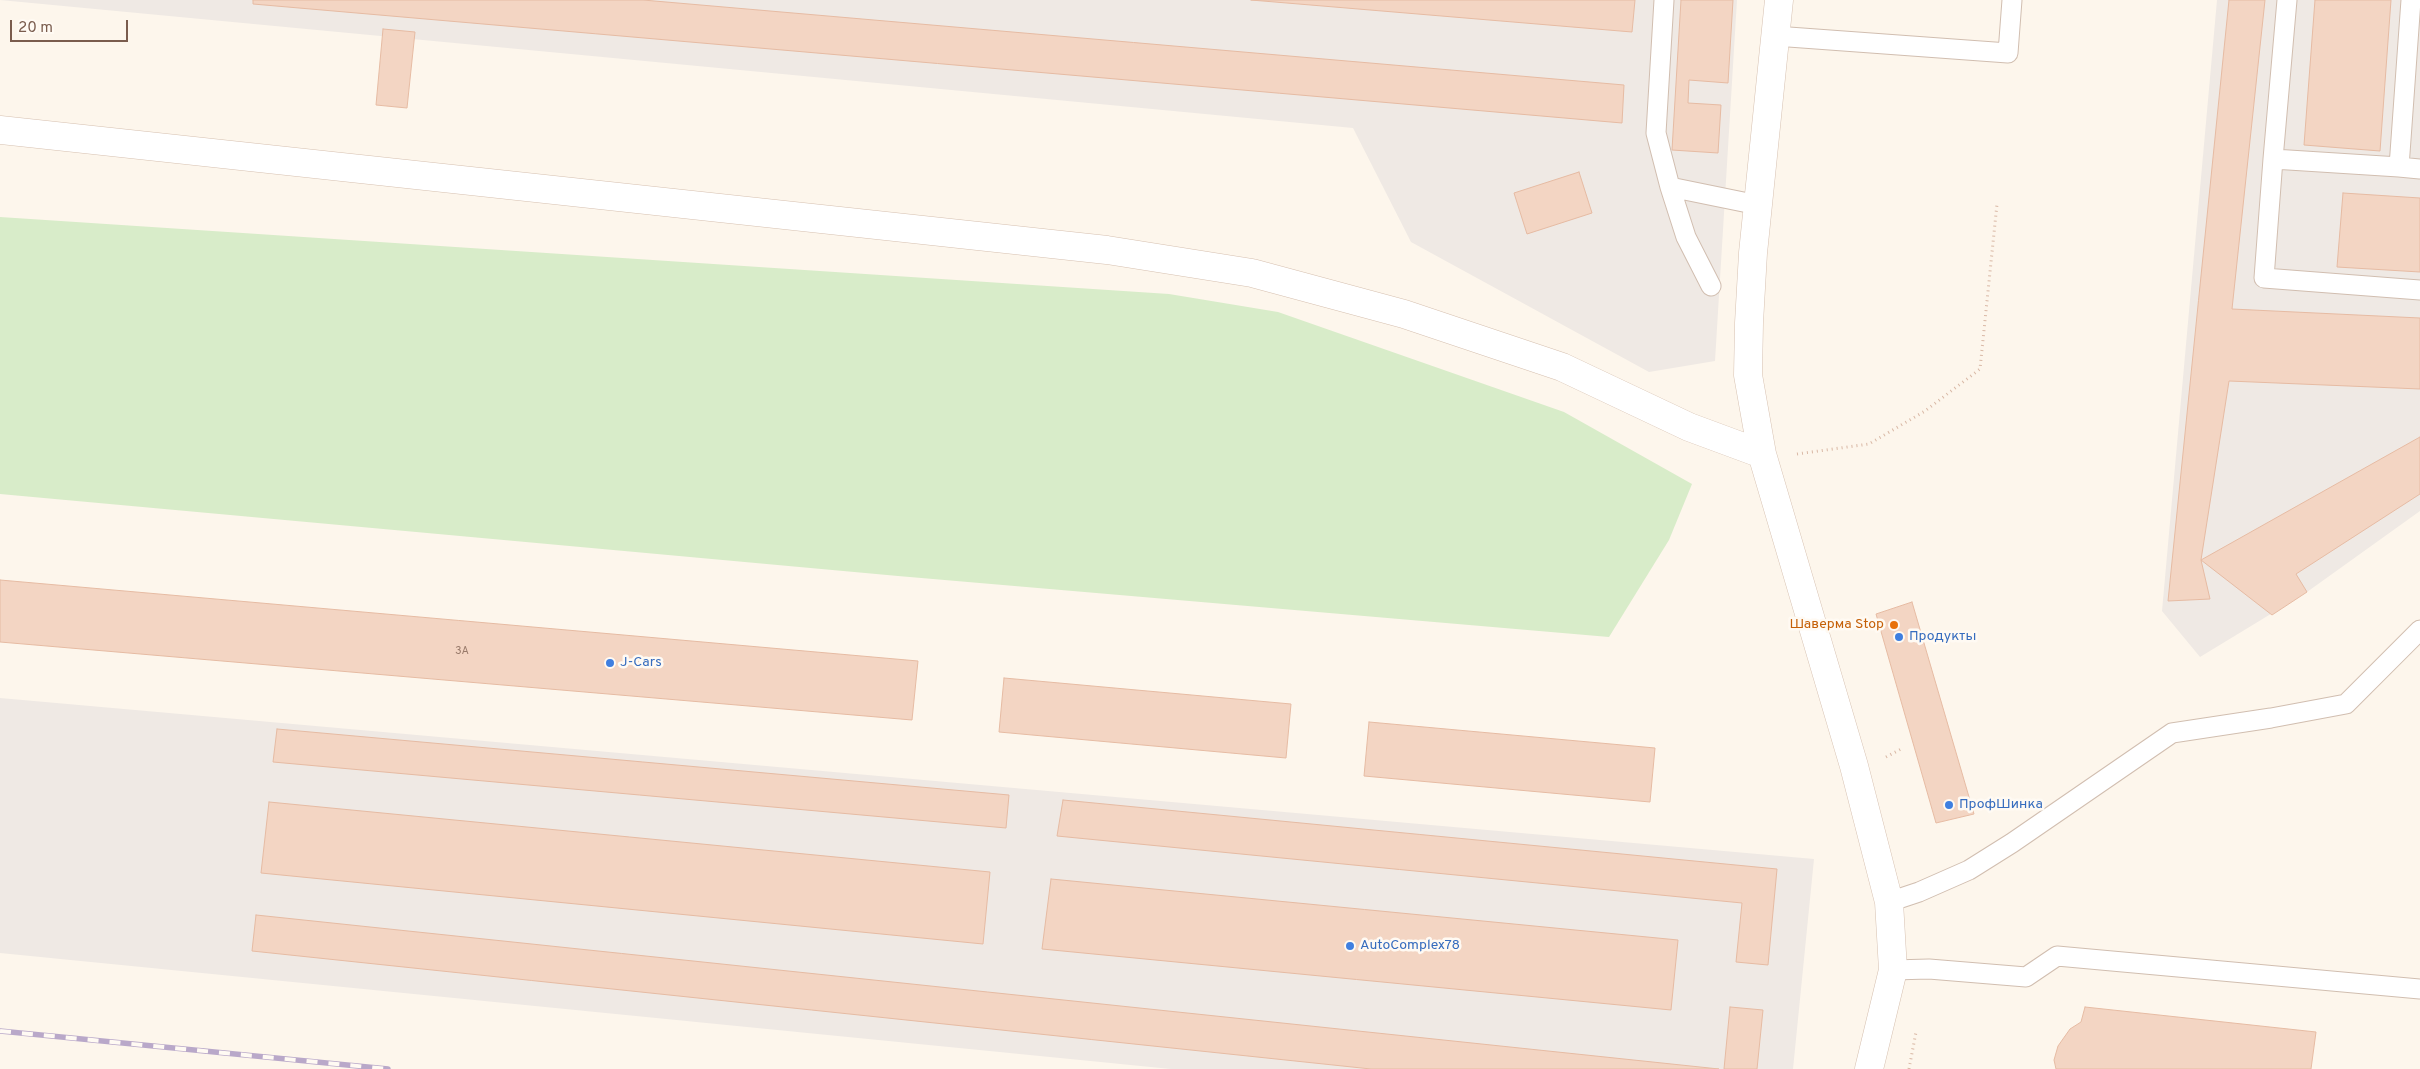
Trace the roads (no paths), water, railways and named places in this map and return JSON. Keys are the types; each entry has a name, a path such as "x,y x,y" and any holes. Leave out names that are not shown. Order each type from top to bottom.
{"street":[{"path":"1778,0 1758,205 1749,323 1748,375 1762,454 1854,766 1889,902 1893,970 1869,1069"},
{"path":"0,130 1106,250 1252,273 1404,314 1562,367 1689,427 1762,454"}],"lane":[{"path":"1664,0 1656,133 1670,187 1686,237 1711,286"},
{"path":"1775,36 2008,53 2012,0"},
{"path":"2287,0 2264,278 2420,290"},
{"path":"2398,168 2411,0"},
{"path":"2273,158 2420,169"},
{"path":"1670,187 1758,205"},
{"path":"1889,902 1919,892 1969,870 2012,843 2172,732 2271,718 2346,704 2420,630"},
{"path":"1893,970 1929,969 2026,977 2056,956 2420,989"}],"railway":[{"path":"0,1031 388,1069"}],"place":[{"name":"Шаверма Stop","path":"1894,625"},
{"name":"Продукты","path":"1899,637"},
{"name":"J-Cars","path":"610,663"},
{"name":"ПрофШинка","path":"1949,805"},
{"name":"AutoComplex78","path":"1350,946"}]}
